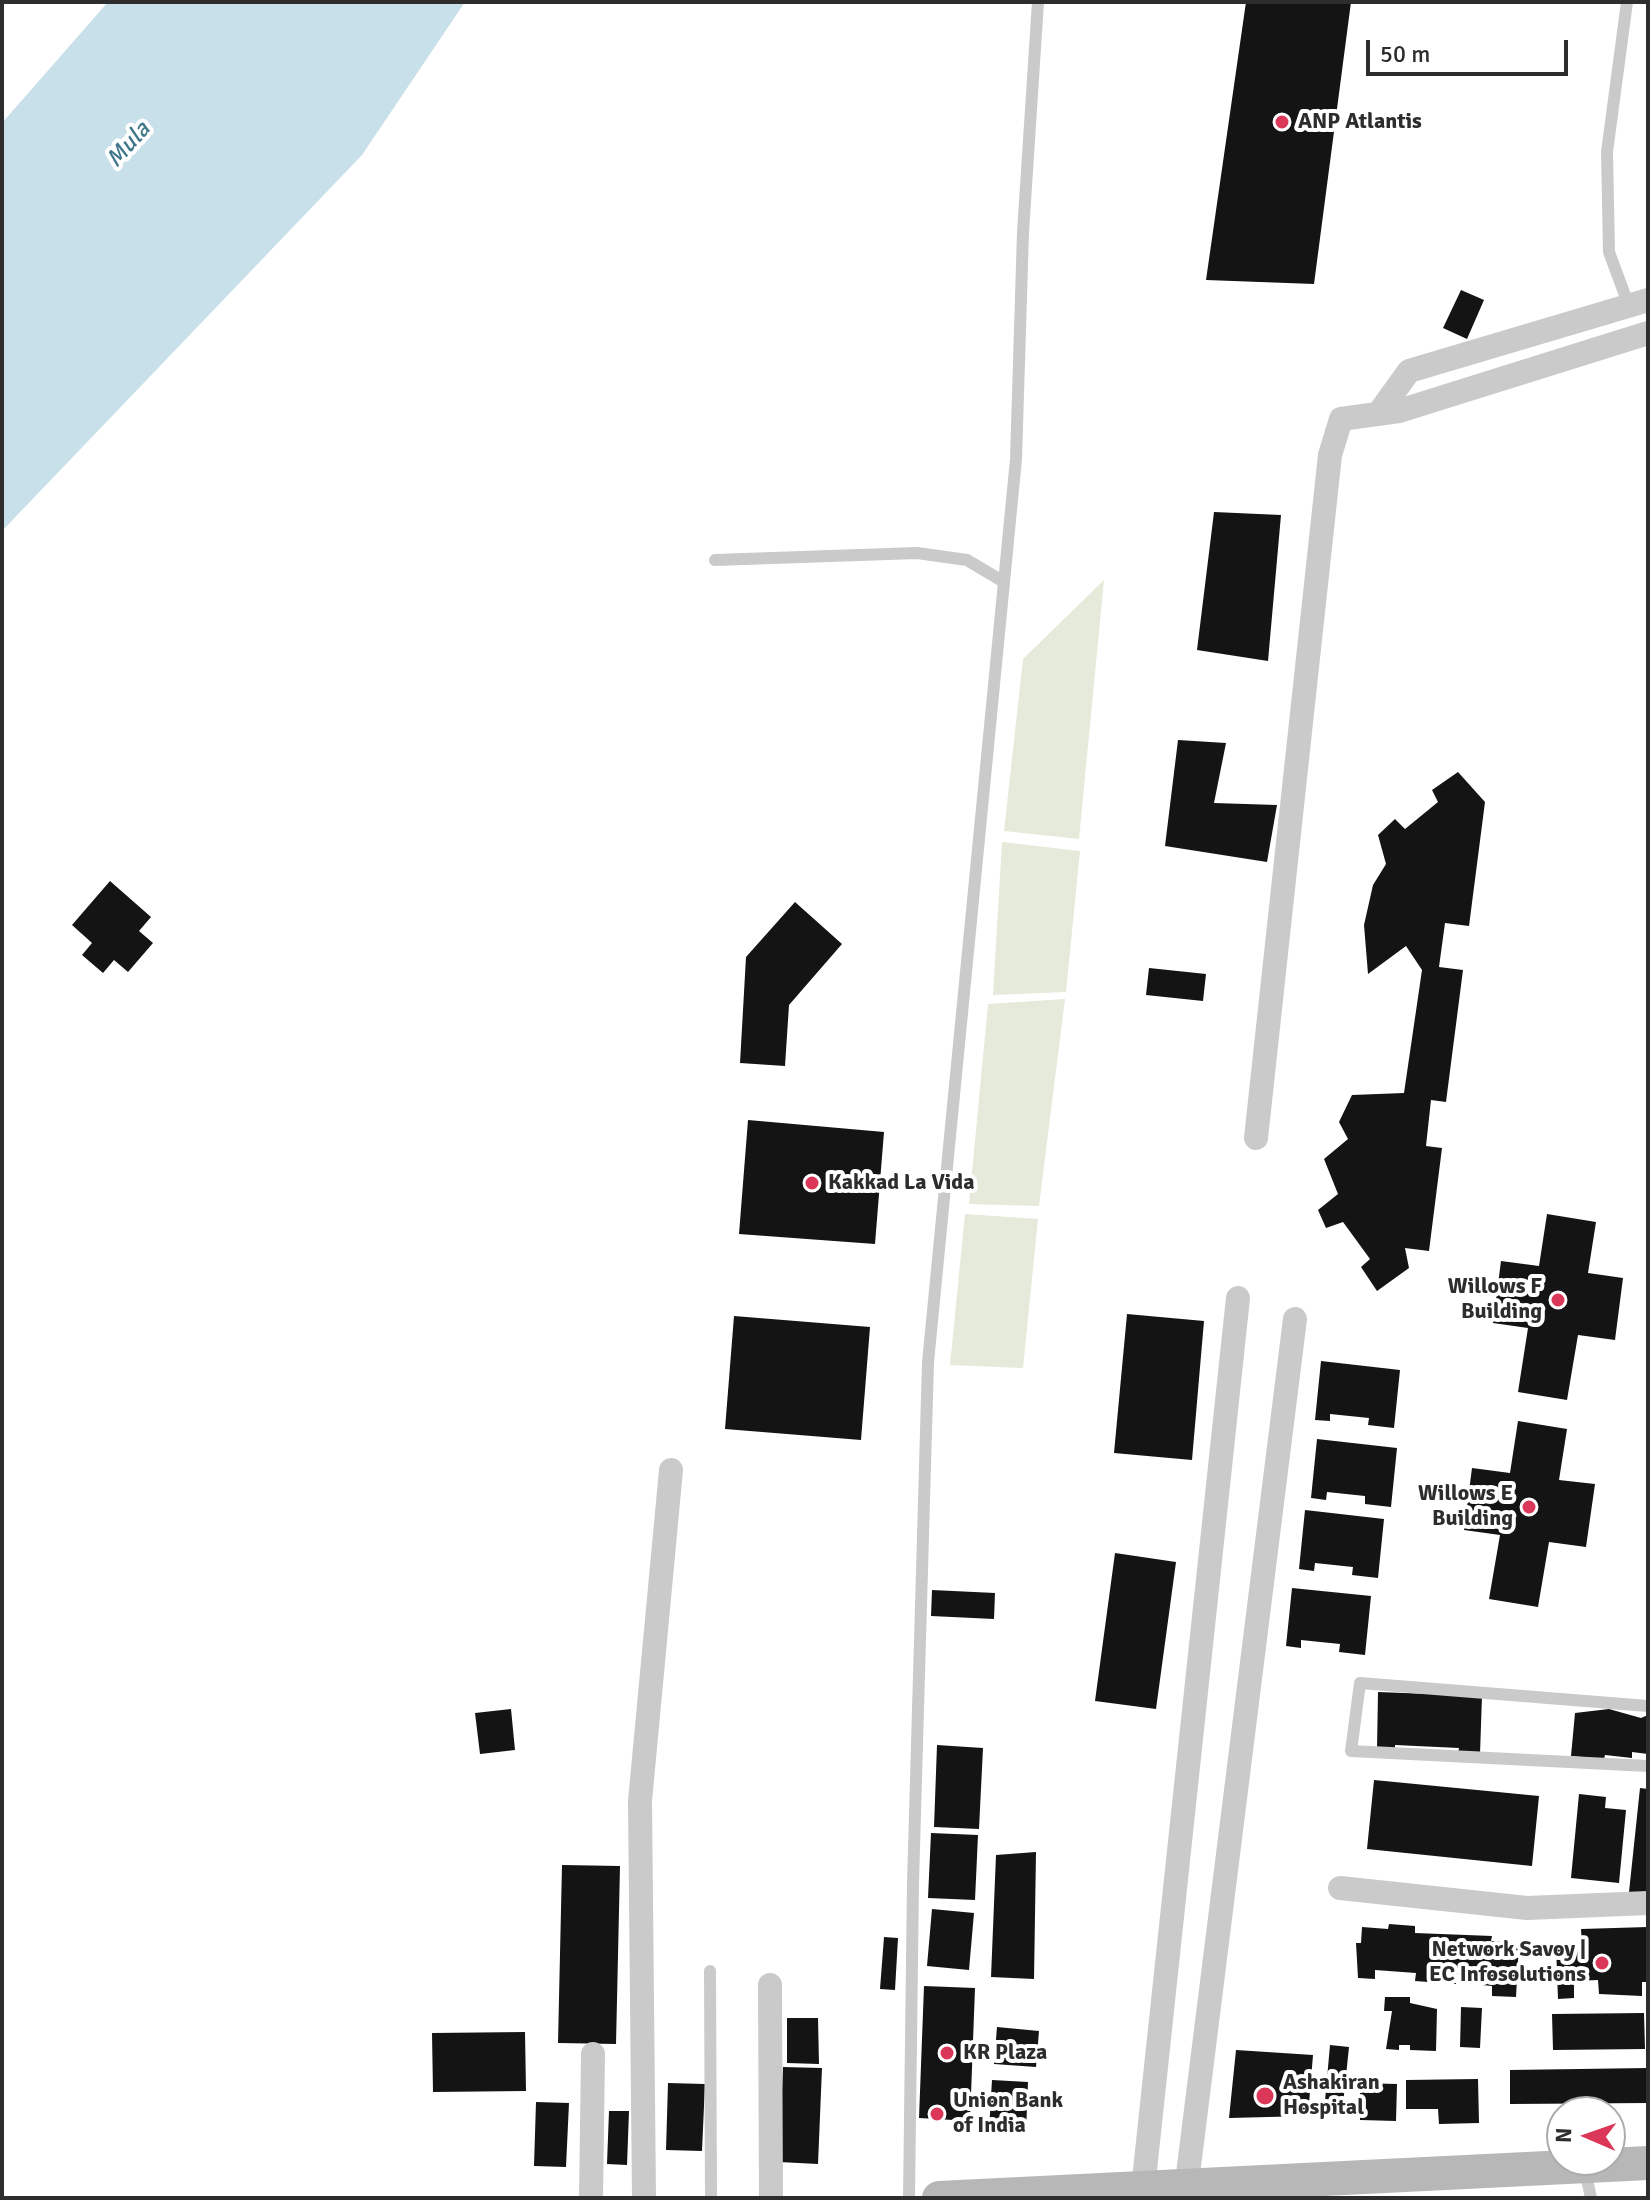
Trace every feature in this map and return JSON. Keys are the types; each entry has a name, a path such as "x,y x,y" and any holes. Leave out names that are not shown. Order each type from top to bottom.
{"main road":[{"path":"1589,2185 1648,2163"},
{"path":"939,2198 1648,2185"},
{"path":"1347,2198 1407,2189"}],"street":[{"path":"1378,414 1409,371 1638,303"},
{"path":"1256,1138 1330,455 1341,419 1399,411 1648,333"},
{"path":"1143,2193 1238,1298"},
{"path":"1185,2192 1295,1319"},
{"path":"644,2198 640,1816 671,1470"},
{"path":"1340,1888 1527,1908 1648,1903"},
{"path":"770,1985 771,2198"},
{"path":"591,2198 593,2054"}],"lane":[{"path":"909,2198 913,1883 928,1362 1016,459 1023,232 1038,2"},
{"path":"1627,2 1607,152 1609,252 1638,303"},
{"path":"715,560 917,553 967,560 1004,582"},
{"path":"1648,1706 1360,1683 1351,1751 1648,1766"},
{"path":"710,1971 711,2198"}],"shaded area":[{"path":"1104,580 1079,839 1004,831 1023,659"},
{"path":"1002,842 1080,851 1066,992 993,995"},
{"path":"1065,999 1039,1206 969,1204 988,1004"},
{"path":"965,1214 1038,1219 1023,1368 950,1365"}],"water":[{"name":"Mula","path":"108,2 465,2 362,155 2,531 2,123"}],"building":[{"name":"ANP Atlantis","path":"1246,2 1351,2 1314,284 1206,280"},
{"path":"1461,290 1484,300 1467,339 1443,328"},
{"path":"1214,512 1281,515 1268,661 1197,650"},
{"path":"1178,740 1226,743 1214,803 1277,805 1267,862 1165,846"},
{"path":"1458,772 1485,802 1469,926 1445,923 1439,967 1463,970 1446,1102 1431,1100 1426,1146 1442,1148 1429,1251 1405,1248 1409,1268 1377,1291 1361,1267 1370,1259 1343,1222 1326,1228 1318,1210 1338,1194 1324,1159 1348,1139 1339,1122 1352,1095 1404,1093 1422,970 1406,946 1368,974 1364,925 1373,885 1386,864 1378,835 1395,819 1405,829 1438,802 1432,790"},
{"path":"110,881 151,917 139,931 153,943 128,972 114,960 103,973 82,955 92,943 72,925"},
{"path":"795,902 842,944 789,1005 785,1066 740,1063 746,957"},
{"path":"1149,968 1206,974 1203,1001 1146,995"},
{"name":"Kakkad La Vida","path":"748,1120 884,1132 875,1244 739,1234"},
{"name":"Willows F Building","path":"1547,1214 1596,1222 1588,1273 1623,1278 1615,1340 1578,1335 1567,1400 1518,1392 1528,1328 1493,1323 1501,1261 1539,1266"},
{"path":"1127,1314 1204,1321 1192,1460 1114,1453"},
{"path":"734,1316 870,1327 861,1440 725,1429"},
{"path":"1321,1361 1400,1370 1394,1428 1368,1425 1369,1418 1330,1414 1330,1421 1315,1420"},
{"name":"Willows E Building","path":"1518,1421 1567,1429 1559,1480 1595,1484 1586,1547 1549,1542 1538,1607 1489,1599 1500,1535 1464,1530 1472,1468 1510,1473"},
{"path":"1317,1439 1397,1448 1391,1507 1365,1504 1365,1496 1327,1492 1326,1500 1311,1498"},
{"path":"1305,1510 1384,1519 1378,1578 1352,1575 1353,1567 1315,1563 1314,1571 1299,1569"},
{"path":"1115,1553 1176,1562 1156,1709 1095,1701"},
{"path":"1292,1588 1371,1596 1365,1655 1339,1652 1340,1644 1301,1640 1301,1648 1286,1646"},
{"path":"932,1590 995,1593 994,1619 931,1616"},
{"path":"1378,1692 1482,1696 1480,1754 1458,1753 1459,1748 1395,1745 1395,1749 1377,1749"},
{"path":"511,1709 515,1750 480,1754 475,1713"},
{"path":"1609,1709 1641,1718 1648,1715 1648,1754 1632,1752 1632,1758 1605,1755 1604,1759 1571,1756 1575,1713"},
{"path":"937,1745 983,1748 979,1829 934,1827"},
{"path":"1374,1780 1539,1796 1532,1866 1367,1849"},
{"path":"1640,1788 1648,1789 1648,1894 1629,1892"},
{"path":"1579,1794 1606,1797 1605,1808 1626,1810 1619,1883 1571,1878"},
{"path":"931,1833 978,1835 975,1900 928,1898"},
{"path":"1036,1852 1034,1979 991,1977 996,1855"},
{"path":"562,1865 620,1866 616,2044 558,2043"},
{"path":"932,1909 974,1913 969,1970 927,1966"},
{"path":"1389,1924 1415,1926 1415,1933 1492,1936 1491,1941 1519,1943 1516,1997 1492,1996 1492,1986 1482,1985 1482,1976 1456,1974 1456,1984 1415,1981 1416,1973 1375,1970 1375,1979 1358,1978 1356,1943 1361,1943 1362,1927 1388,1929"},
{"name":"Network Savoy | EC Infosolutions","path":"1648,1927 1648,1982 1642,1982 1642,1996 1599,1994 1598,1980 1574,1981 1574,1998 1558,1999 1556,1946 1582,1945 1581,1929"},
{"path":"884,1937 898,1938 895,1990 880,1989"},
{"name":"KR Plaza","path":"924,1986 975,1988 970,2121 919,2118"},
{"path":"1385,1997 1410,1997 1410,2003 1437,2009 1436,2051 1410,2050 1410,2045 1399,2045 1399,2050 1386,2049 1392,2011 1384,2011"},
{"path":"1461,2007 1482,2008 1480,2048 1460,2047"},
{"path":"1644,2013 1645,2049 1553,2050 1552,2014"},
{"path":"787,2018 818,2018 819,2064 787,2063"},
{"path":"997,2027 1039,2031 1036,2067 994,2064"},
{"path":"525,2032 526,2091 433,2092 432,2033"},
{"path":"1330,2045 1349,2047 1342,2114 1324,2112"},
{"path":"1236,2050 1313,2055 1308,2116 1229,2118"},
{"path":"783,2067 822,2068 818,2164 779,2162"},
{"path":"1648,2068 1648,2103 1626,2103 1626,2096 1546,2096 1546,2104 1510,2104 1510,2070"},
{"path":"1478,2079 1479,2123 1439,2124 1438,2109 1406,2109 1406,2080"},
{"path":"992,2080 1028,2082 1026,2132 989,2130"},
{"path":"668,2083 705,2084 702,2151 666,2150"},
{"path":"1360,2083 1397,2084 1396,2121 1360,2120"},
{"path":"536,2102 569,2103 566,2167 534,2166"},
{"path":"609,2111 629,2111 627,2165 607,2164"}],"place":[{"name":"ANP Atlantis","path":"1282,122"},
{"name":"Kakkad La Vida","path":"812,1183"},
{"name":"Willows F Building","path":"1558,1300"},
{"name":"Willows E Building","path":"1529,1507"},
{"name":"Network Savoy | EC Infosolutions","path":"1602,1963"},
{"name":"KR Plaza","path":"947,2053"},
{"name":"Ashakiran Hospital","path":"1265,2096"},
{"name":"Union Bank of India","path":"937,2114"}]}
